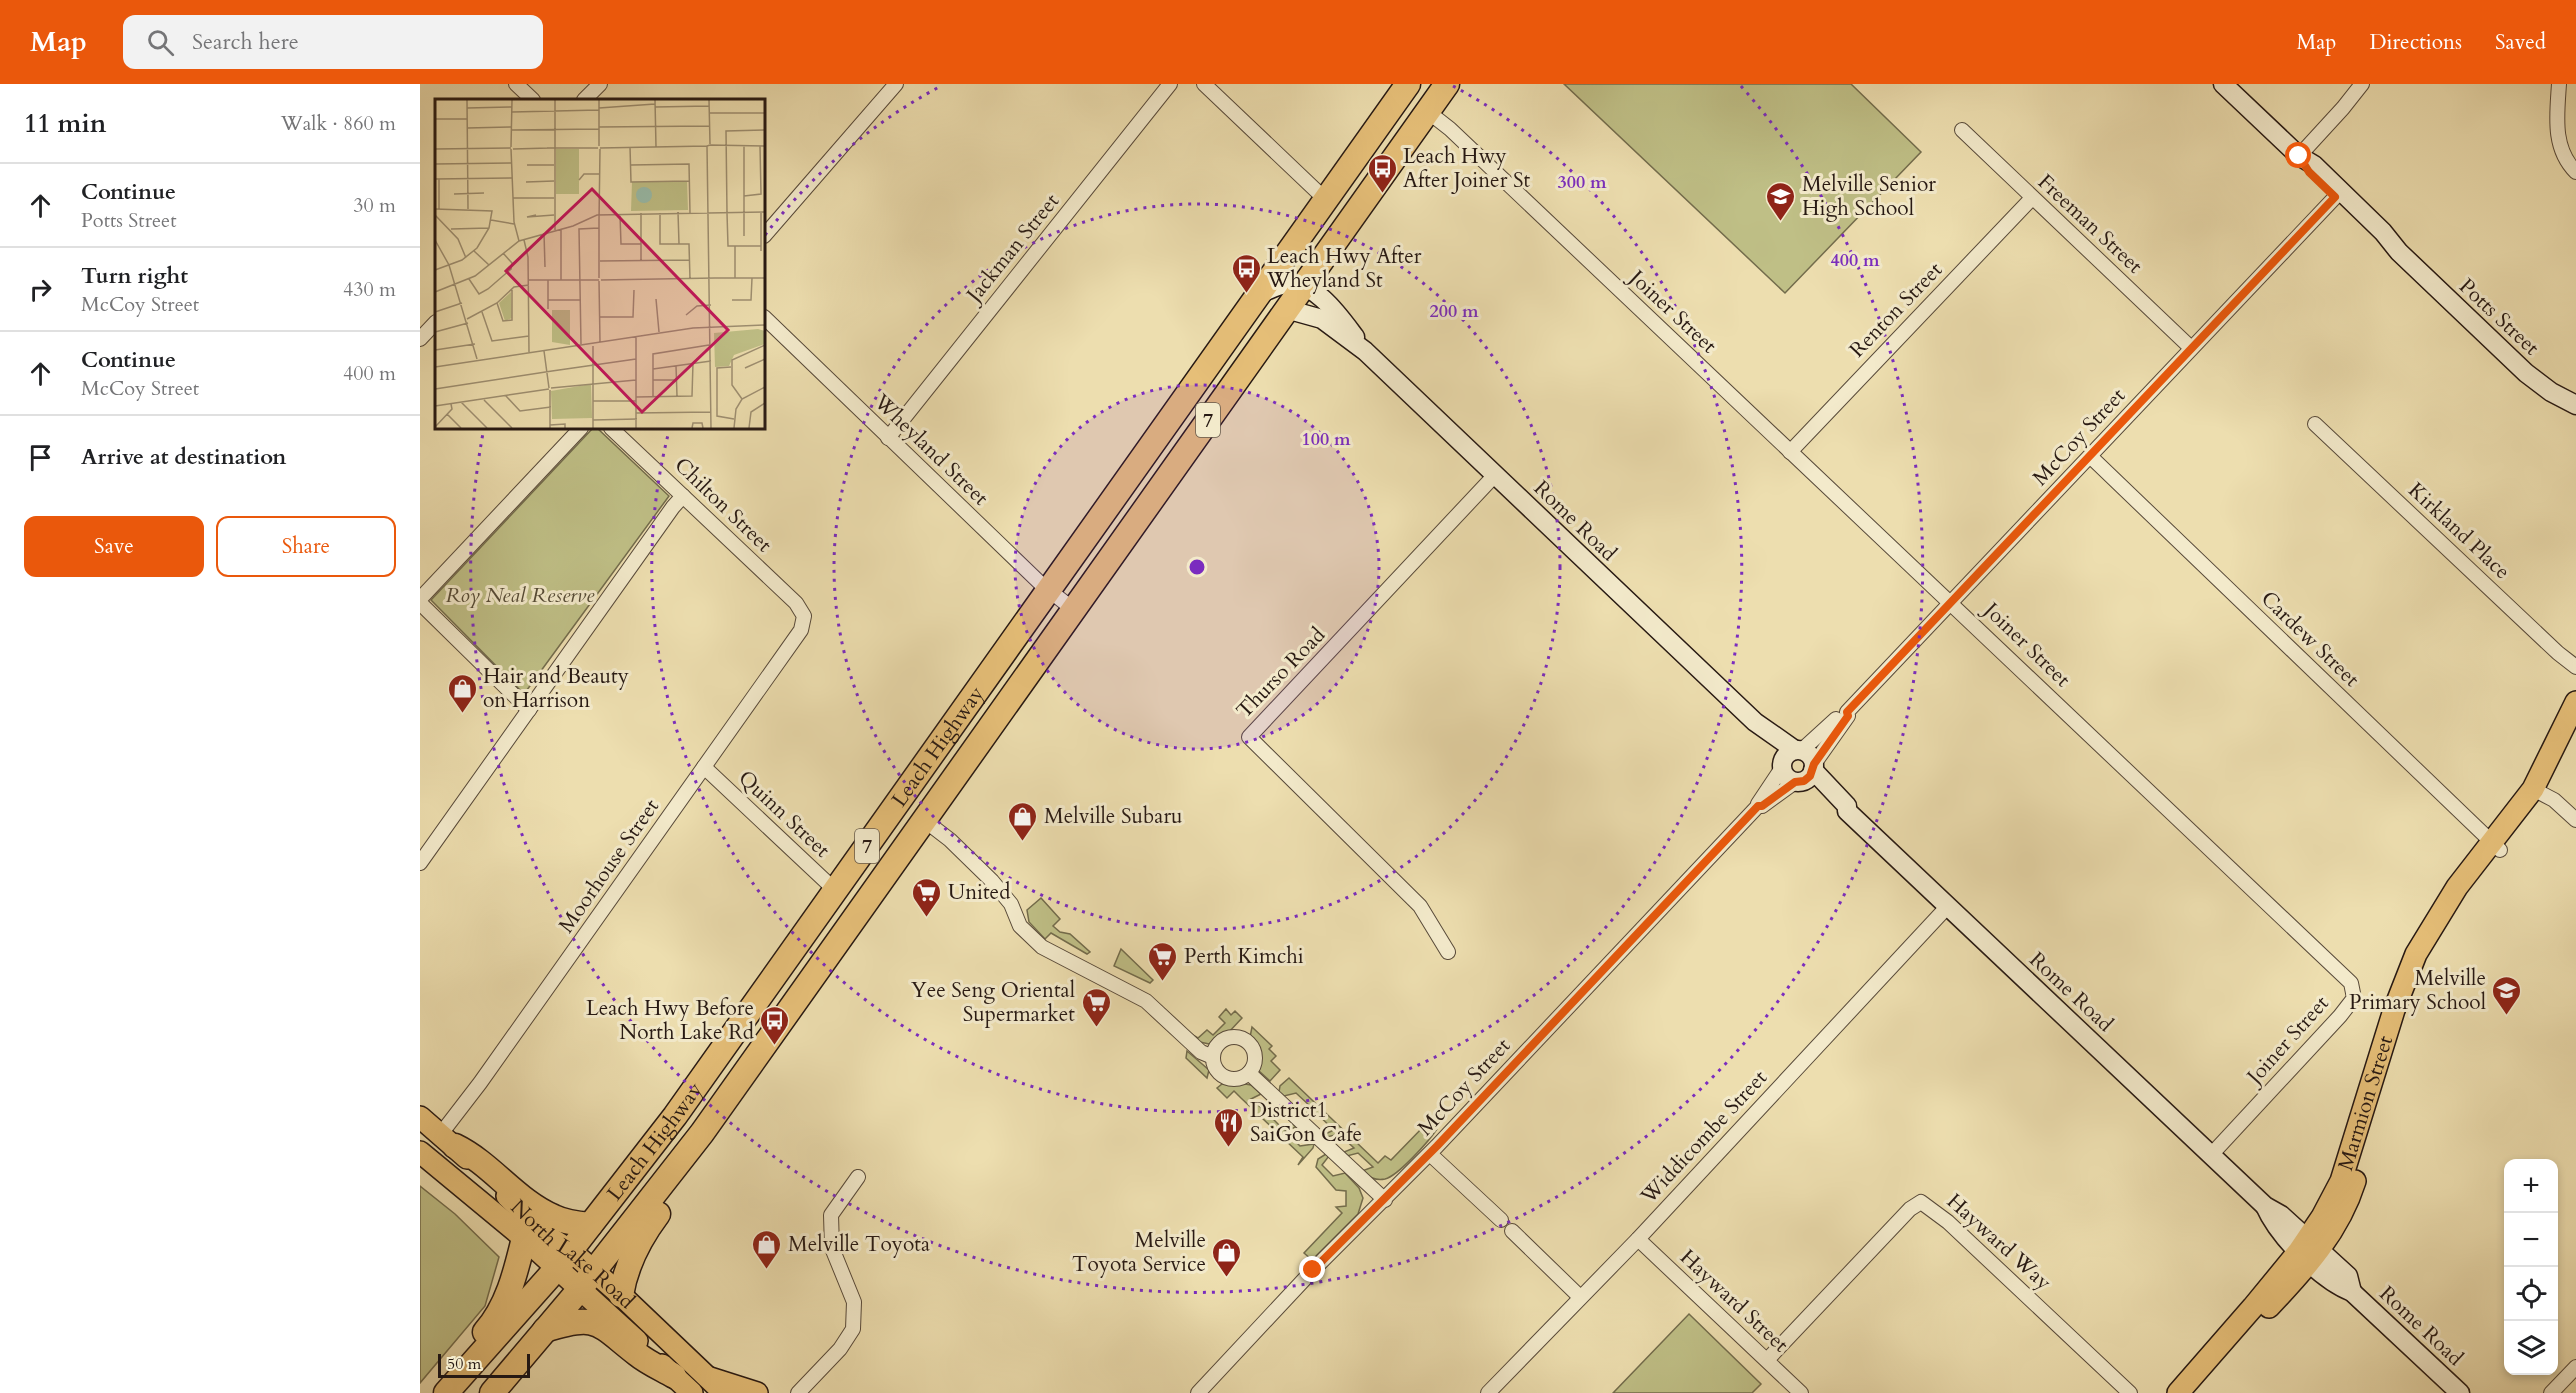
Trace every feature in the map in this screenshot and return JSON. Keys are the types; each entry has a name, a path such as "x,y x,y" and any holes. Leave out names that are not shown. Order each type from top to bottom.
{"highway":[{"name":"Leach Highway","path":"446,1393 564,1259 675,1116 1408,84"},
{"name":"Leach Highway","path":"492,1393 588,1280 684,1157 1447,84"},
{"path":"768,985 794,1003"},
{"path":"447,1141 474,1155 524,1198 554,1218 591,1226"},
{"path":"621,1295 624,1277 641,1237 680,1184 684,1157"},
{"path":"432,1393 490,1327 515,1276 524,1238"},
{"path":"545,1330 573,1322 601,1325 638,1354 674,1376"}],"main road":[{"name":"Marmion Street","path":"2537,791 2576,702"},
{"name":"Marmion Street","path":"2190,1393 2309,1251 2341,1181 2394,1010 2416,954 2444,907 2496,847 2537,791 2576,723"},
{"name":"North Lake Road","path":"420,1118 550,1238 564,1259"},
{"name":"North Lake Road","path":"420,1152 524,1238 564,1259 588,1280 692,1393"},
{"name":"Marmion Street","path":"2178,1393 2309,1251"},
{"name":"North Lake Road","path":"588,1280 621,1295 724,1393"},
{"path":"707,1377 757,1393"}],"street":[{"path":"516,84 532,99"},
{"path":"585,99 600,84"},
{"path":"765,235 896,84"},
{"name":"Jackman Street","path":"888,438 1170,84"},
{"path":"1204,84 1326,200"},
{"name":"Potts Street","path":"2223,84 2299,156 2314,165 2338,194 2383,232 2399,252 2526,373 2551,392 2576,405"},
{"path":"2299,156 2362,84"},
{"path":"2559,84 2558,141 2576,172"},
{"name":"Joiner Street","path":"1427,111 1450,129 2351,983 2354,998 2340,1016 2211,1155"},
{"name":"Freeman Street","path":"1962,130 2190,348"},
{"name":"McCoy Street","path":"1198,1393 1313,1270 1430,1154 1758,806 1762,806 1843,712 1847,712 1950,601 2091,457 2190,348 2338,194"},
{"name":"Renton Street","path":"1790,452 2032,198"},
{"path":"1258,294 1286,284 1303,286"},
{"name":"Rome Road","path":"1303,286 1321,298 1342,320 1365,351"},
{"name":"Rome Road","path":"1286,309 1322,319 1365,351 1798,766 1847,806 1847,811 2265,1206 2281,1215 2309,1251 2348,1276 2352,1292 2460,1393"},
{"name":"Wheyland Street","path":"765,317 1048,590 1074,610"},
{"path":"420,339 435,323"},
{"name":"Kirkland Place","path":"2315,424 2576,667"},
{"path":"529,710 420,601 580,429"},
{"name":"Chilton Street","path":"612,429 796,603 804,616"},
{"name":"Cardew Street","path":"2091,457 2496,847"},
{"name":"Thurso Road","path":"1448,952 1420,906 1248,737 1495,475"},
{"path":"421,858 683,496"},
{"name":"Moorhouse Street","path":"447,1141 455,1118 801,630 804,616"},
{"name":"McCoy Street","path":"1758,806 1758,801 1798,766"},
{"name":"Quinn Street","path":"704,767 836,891"},
{"path":"2537,791 2576,820"},
{"path":"924,820 950,840 992,881 1011,904 1020,926 1042,947 1146,1001 1201,1052 1213,1057"},
{"name":"Widdicombe Street","path":"1488,1393 1638,1239 1948,906"},
{"path":"1234,1037 1246,1040 1255,1056 1250,1073 1238,1079 1226,1078 1217,1071 1213,1057 1222,1041 1234,1037"},
{"path":"1250,1073 1385,1200"},
{"path":"1430,1154 1501,1220"},
{"path":"798,1393 840,1349 853,1329 854,1302 832,1248 831,1215 858,1176"},
{"name":"Hayward Way","path":"1767,1360 1910,1209 1921,1202 1948,1222 2130,1393"},
{"path":"1512,1231 1580,1297"},
{"name":"Hayward Street","path":"1638,1239 1801,1393"},
{"path":"2550,1393 2576,1366"}],"green space":[{"name":"Melville Senior High School","path":"1564,84 1851,84 1921,152 1785,293"},
{"name":"Roy Neal Reserve","path":"592,429 598,429 669,496 524,694 431,600"},
{"path":"1041,898 1060,919 1053,926 1060,932 1070,934 1090,952 1087,954 1051,933 1045,939 1029,922 1027,910"},
{"path":"1121,949 1153,980 1150,983 1114,966"},
{"path":"1226,1009 1231,1015 1235,1011 1242,1018 1228,1033 1209,1044 1200,1042 1191,1034 1198,1038 1207,1030 1213,1035 1225,1023 1219,1017"},
{"path":"1252,1027 1272,1046 1269,1049 1276,1056 1271,1061 1280,1070 1270,1081 1259,1071 1258,1051 1250,1037"},
{"path":"1187,1051 1209,1070 1207,1078 1186,1058"},
{"path":"1289,1078 1378,1163 1385,1156 1391,1160 1427,1123 1427,1118 1437,1129 1397,1172 1385,1179 1372,1178 1362,1171 1373,1167 1358,1153 1347,1156 1344,1152 1354,1148 1339,1134 1327,1137 1325,1134 1334,1130 1315,1112 1304,1115 1301,1112 1310,1109 1310,1106 1296,1093 1284,1096 1279,1092 1280,1086"},
{"path":"1222,1084 1251,1085 1261,1094 1251,1099 1266,1112 1277,1110 1280,1112 1270,1116 1281,1127 1293,1124 1296,1127 1285,1131 1300,1146 1314,1144 1298,1165 1303,1157 1234,1091 1227,1098 1217,1088"},
{"path":"1326,1154 1329,1156 1322,1165 1333,1176 1345,1173 1359,1188 1363,1198 1358,1214 1312,1260 1304,1253 1342,1213 1336,1207 1346,1206 1346,1191 1336,1190 1316,1167 1318,1159"},
{"path":"420,1186 455,1214 499,1257 485,1306 420,1383"},
{"path":"1689,1314 1761,1384 1752,1393 1613,1393"}],"place":[{"name":"Leach Hwy After Joiner St","path":"1382,194"},
{"name":"Melville Senior High School","path":"1781,222"},
{"name":"Leach Hwy After Wheyland St","path":"1246,294"},
{"name":"Hair and Beauty on Harrison","path":"462,714"},
{"name":"Melville Subaru","path":"1023,842"},
{"name":"United","path":"927,918"},
{"name":"Perth Kimchi","path":"1163,982"},
{"name":"Melville Primary School","path":"2507,1016"},
{"name":"Yee Seng Oriental Supermarket","path":"1096,1028"},
{"name":"Leach Hwy Before North Lake Rd","path":"775,1046"},
{"name":"District1 SaiGon Cafe","path":"1229,1148"},
{"name":"Melville Toyota","path":"767,1270"},
{"name":"Melville Toyota Service","path":"1227,1278"}],"route":[{"path":"1313,1270 1437,1146 1758,806 1762,806 1795,782 1804,781 1810,776 1814,764 1835,731 1848,716 1847,712 2335,197 2309,172 2299,156"}]}
